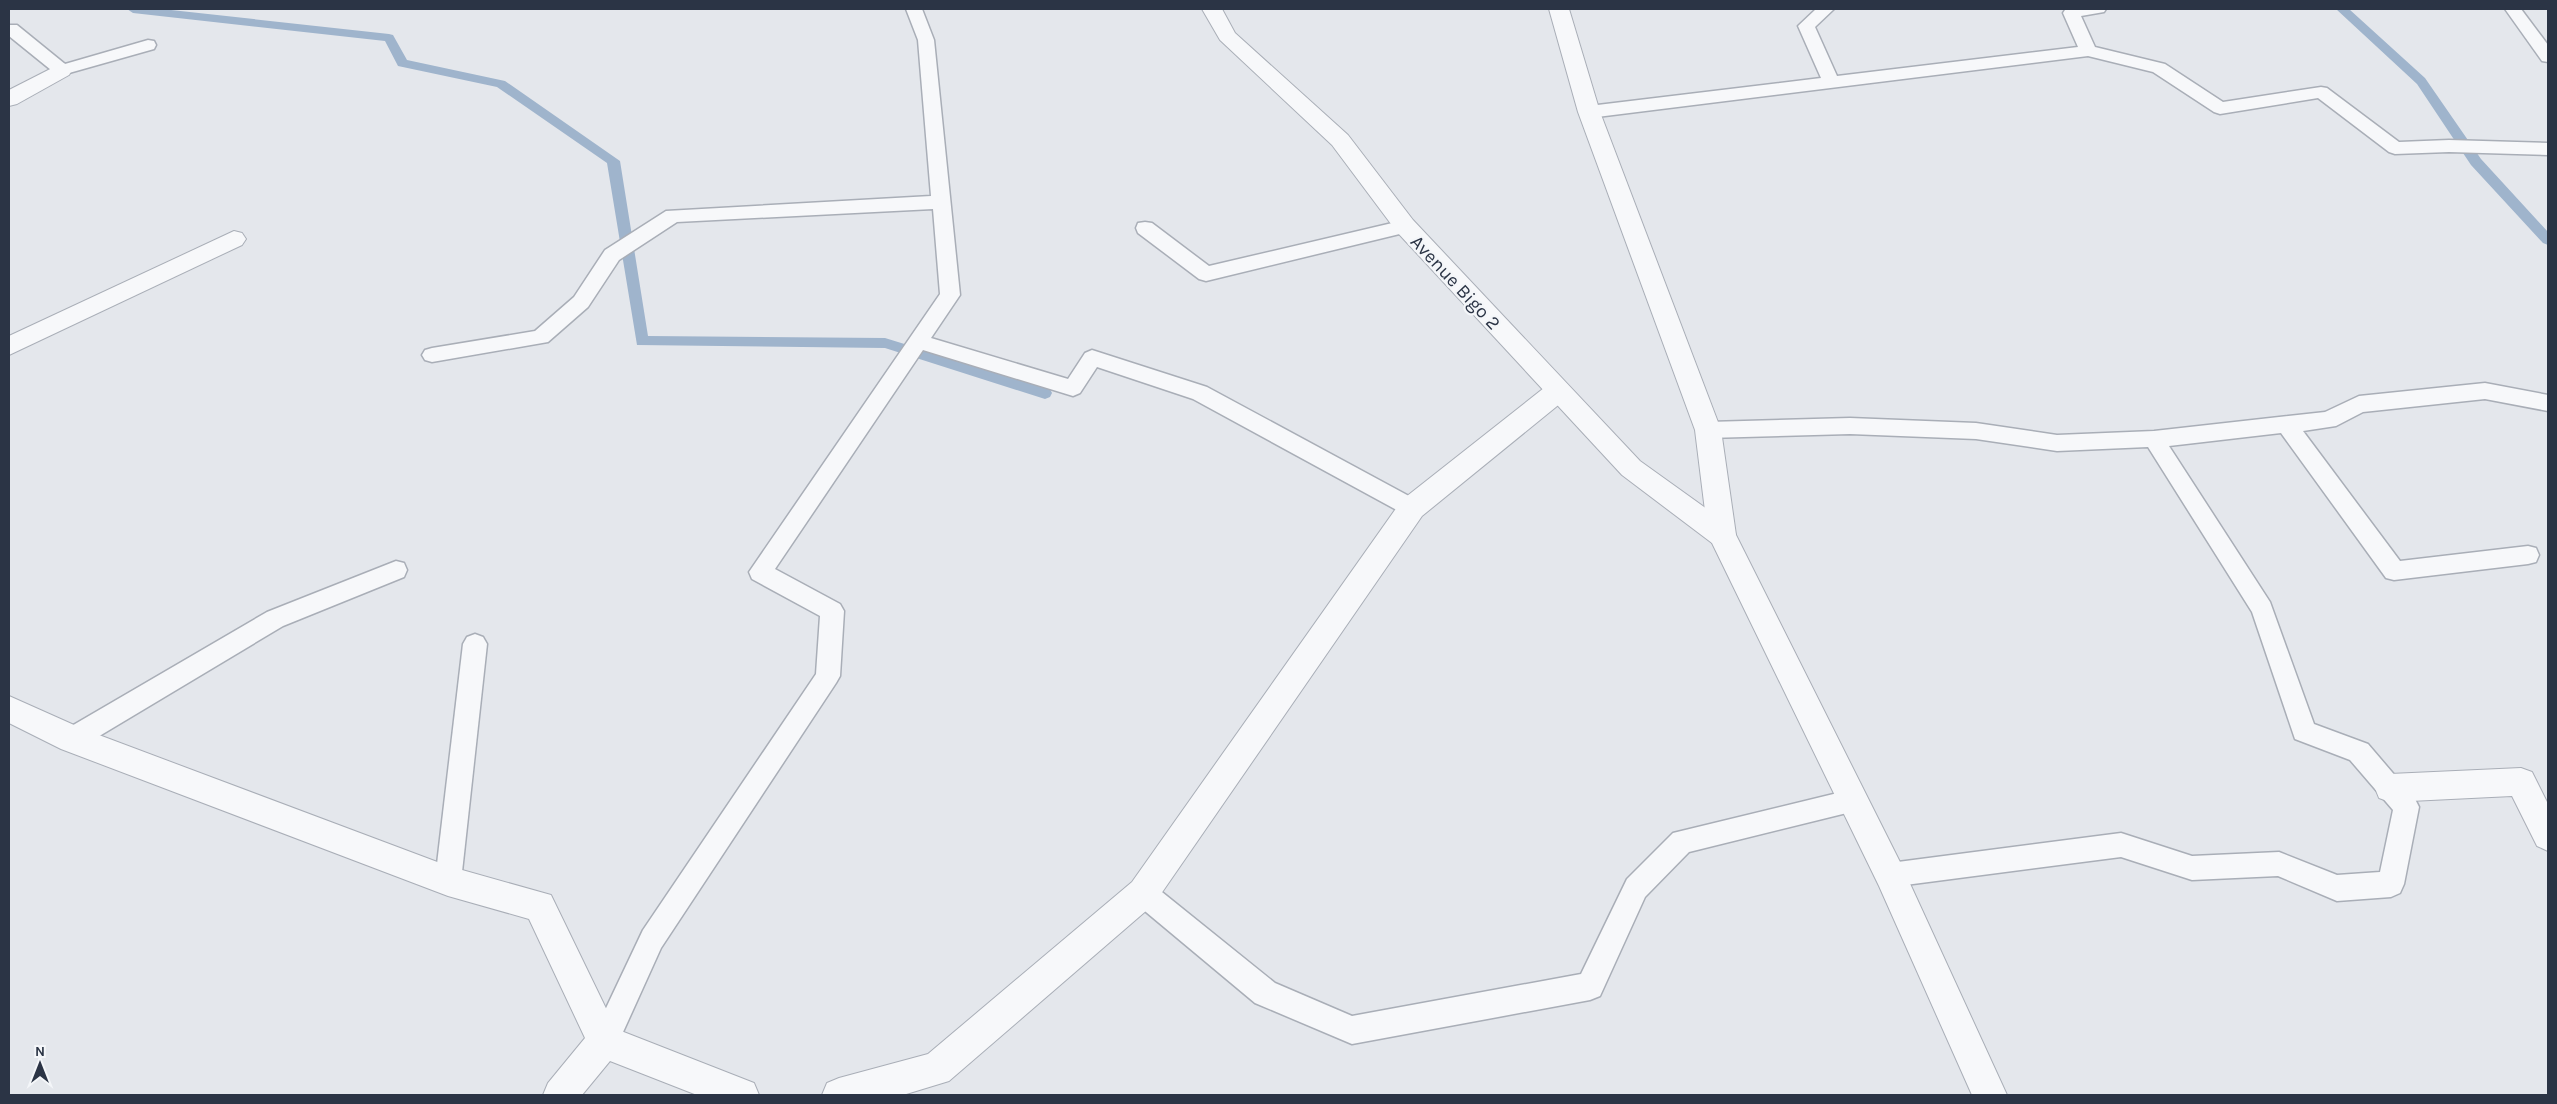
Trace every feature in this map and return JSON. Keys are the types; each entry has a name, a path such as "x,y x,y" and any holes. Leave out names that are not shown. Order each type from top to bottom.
{"street":[{"name":"Avenue Bigo 2","path":"1212,9 1227,36 1340,140 1405,226 1631,468 1722,535"},
{"path":"1559,9 1589,112 1708,430 1722,535 1890,875 1990,1095"},
{"path":"9,99 62,70"},
{"path":"9,346 234,239"},
{"path":"839,1095 938,1069 1143,893 1412,508 1558,391"},
{"path":"9,709 72,740 448,881 540,906 604,1042 742,1095"},
{"path":"2390,788 2521,782 2548,836"},
{"path":"560,1095 604,1042"}],"lane":[{"path":"604,1042 652,939 828,676 832,611 760,572 950,295 926,40 914,9"},
{"path":"1826,9 1806,26 1831,82"},
{"path":"2088,51 2070,14 2098,9"},
{"path":"2513,9 2548,57"},
{"path":"11,29 62,70 148,45"},
{"path":"1589,112 2088,51 2159,68 2220,108 2321,92 2395,148 2480,146 2548,149"},
{"path":"432,355 541,337 581,302 612,255 673,216 942,202"},
{"path":"1145,228 1206,274 1405,226"},
{"path":"918,340 1073,388 1092,358 1200,393 1412,508"},
{"path":"1708,430 1850,426 1976,431 2057,443 2154,439 2329,420 2359,404 2485,391 2548,403"},
{"path":"2286,424 2394,570 2528,555"},
{"path":"1890,875 2121,846 2192,868 2279,864 2337,888 2391,884 2406,808 2359,752 2304,731 2262,609 2154,439"},
{"path":"72,740 275,619 396,570"},
{"path":"448,881 475,644"},
{"path":"1143,893 1265,992 1352,1030 1590,986 1636,888 1682,842 1854,801"}],"waterway":[{"path":"133,9 389,38 402,63 501,84 613,161 642,341 885,343 1045,393"},
{"path":"2342,9 2421,81 2476,162 2548,240"}]}
